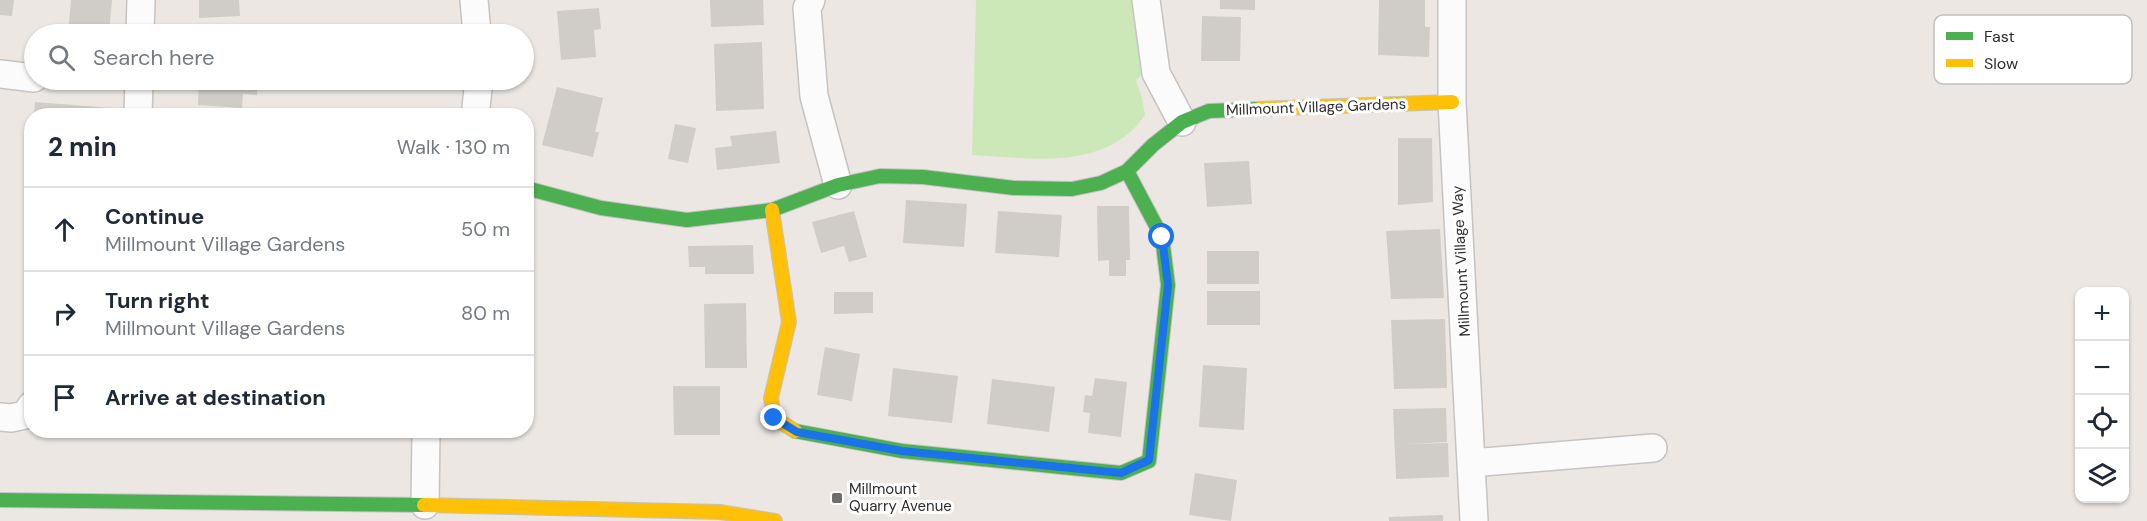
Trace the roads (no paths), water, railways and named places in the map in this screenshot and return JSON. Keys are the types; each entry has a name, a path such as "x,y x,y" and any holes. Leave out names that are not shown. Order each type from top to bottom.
{"street":[{"path":"140,24 141,0"},
{"path":"474,0 476,24"},
{"path":"811,0 807,8 814,96 838,184"},
{"path":"1146,0 1156,72 1182,122"},
{"name":"Millmount Village Way","path":"1452,0 1452,102 1474,521"},
{"path":"0,75 24,77"},
{"path":"138,108 139,90"},
{"path":"476,108 478,90"},
{"name":"Millmount Village Gardens","path":"534,190 601,208 687,220 772,210 838,184 880,176 923,177 1014,188 1072,189 1101,183 1127,171 1153,145 1182,122 1209,111 1452,102"},
{"path":"772,210 789,322 771,398 774,418 797,432 902,451 1121,473 1149,460 1168,285 1162,237 1127,171"},
{"path":"0,417 11,418 24,415"},
{"path":"425,505 426,438"},
{"path":"1472,463 1653,448"},
{"path":"0,500 425,505 720,512 775,521"}],"place":[{"name":"Millmount Quarry Avenue","path":"837,498"}]}
